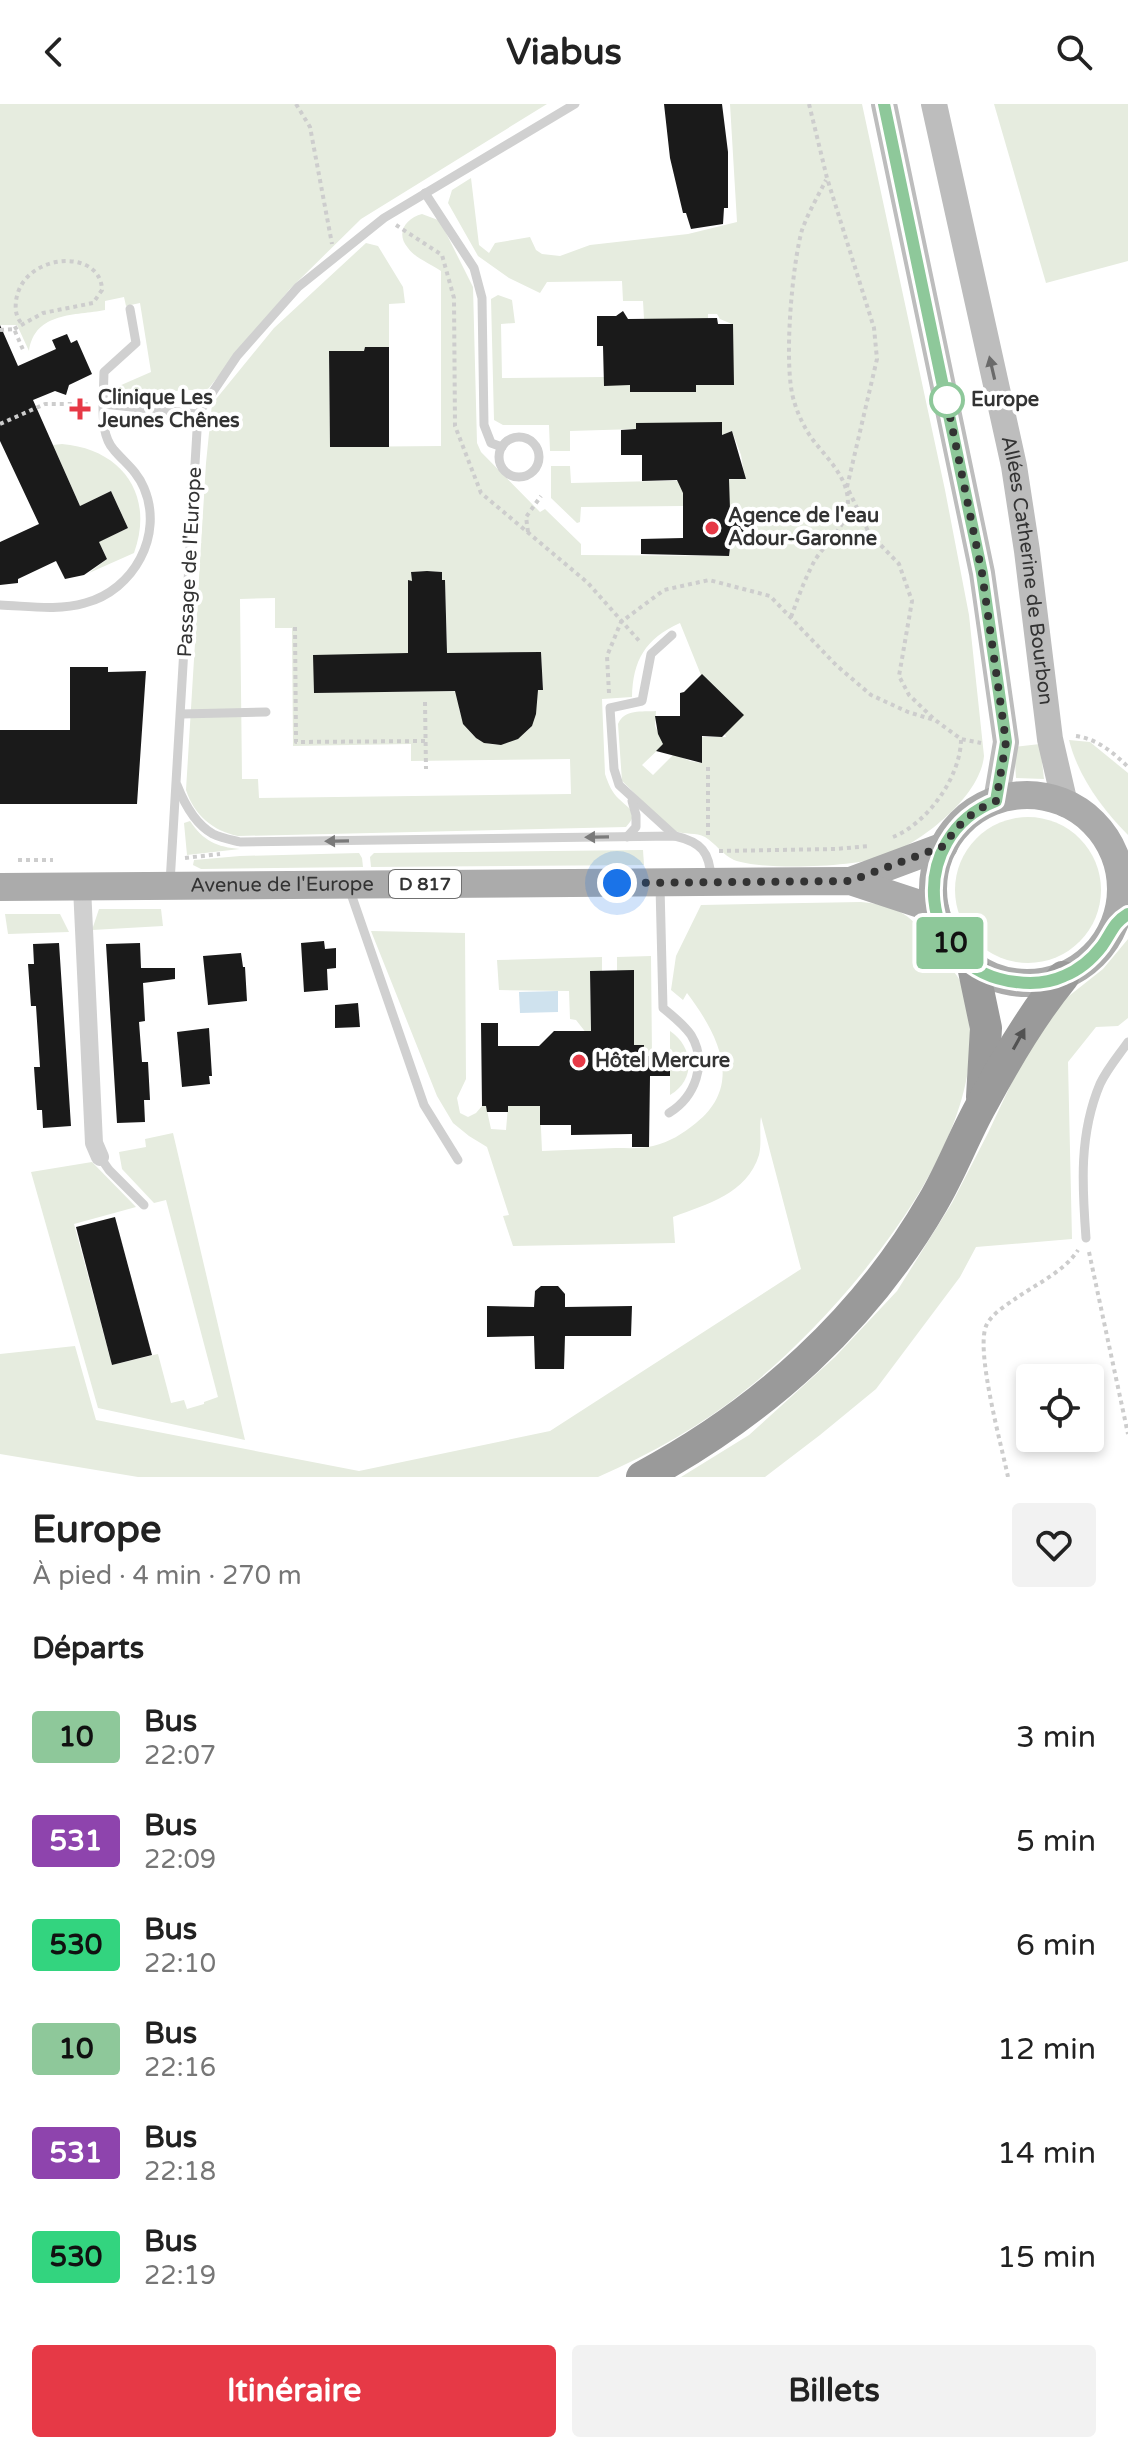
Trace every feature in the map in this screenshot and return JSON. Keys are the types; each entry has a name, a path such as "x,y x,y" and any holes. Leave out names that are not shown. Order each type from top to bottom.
{"highway":[{"path":"973,966 986,1028 981,1105"},
{"path":"642,1477 701,1444 787,1379 871,1293 917,1228 1021,1033 1063,977"}],"main road":[{"path":"884,104 982,573 1006,742 996,801"},
{"name":"Allées Catherine de Bourbon","path":"934,104 1014,466 1050,739 1065,804"},
{"path":"1037,796 1065,804 1092,821 1121,856 1122,917 1101,948 1063,977 1045,982 1016,982 989,976 973,966 950,944 935,909 934,876 944,846 972,813 996,801 1037,796"},
{"name":"Avenue de l'Europe","path":"850,881 944,846"},
{"name":"Avenue de l'Europe","path":"0,887 850,881 935,909"}],"street":[{"path":"82,887 94,1143 100,1157"}],"lane":[{"path":"103,404 198,414 237,356 298,287 384,218 575,104"},
{"path":"425,193 474,268 482,298 484,425 491,443 502,447"},
{"path":"0,605 63,607 85,603 107,595 141,560 149,541 150,505 137,473 112,449 103,426 104,372 136,343 130,309"},
{"name":"Passage de l'Europe","path":"170,886 198,414"},
{"path":"526,438 538,450 538,465 531,474 523,477 508,474 500,462 502,447 508,440 526,438"},
{"path":"672,635 651,654 642,701 610,708 614,769 619,785 675,836"},
{"path":"181,714 266,712"},
{"path":"176,782 185,804 204,826 213,834 240,842 675,836 690,839 702,848 711,867 711,882"},
{"path":"627,837 636,827 631,798"},
{"path":"660,883 663,1008 691,1035 699,1066 692,1092 669,1113"},
{"path":"348,885 424,1105 458,1160"},
{"path":"1086,1238 1082,1190 1084,1139 1101,1083 1128,1042"},
{"path":"100,1157 144,1205"}],"path":[{"path":"296,104 310,127 334,258"},
{"path":"791,617 815,559 846,515 847,487 877,359 874,328 827,178 809,104"},
{"path":"827,178 803,230 794,275 790,322 793,399 812,439 830,459 847,487 869,533 899,564 912,601 899,676 909,695 961,739 981,743"},
{"path":"0,330 14,329 50,311 93,303 102,290 98,276 89,267 76,262 50,263 33,270 23,280 16,298 16,315 22,324"},
{"path":"14,329 24,352"},
{"path":"0,424 45,404 103,404"},
{"path":"528,532 526,517 541,496"},
{"path":"610,708 607,656 621,622 664,590 709,580 770,596 836,665 871,695 935,720"},
{"path":"295,627 296,742 426,741"},
{"path":"425,702 426,769"},
{"path":"1076,736 1091,738 1128,767"},
{"path":"702,848 708,838 708,766"},
{"path":"1086,1238 1128,1434"},
{"path":"1008,1477 985,1369 982,1343 985,1326 996,1312 1074,1257 1086,1238"}],"shaded area":[{"path":"0,104 547,104 361,219 289,290 208,389 132,397 119,396 119,386 151,372 140,303 126,306 124,297 105,301 105,310 48,322 33,338 29,351 17,325 0,325"},
{"path":"730,104 862,104 969,615 984,756 972,787 961,802 916,840 885,856 853,863 766,866 748,863 730,858 705,837 675,831 622,781 618,724 629,714 656,711 655,726 664,744 642,765 653,775 674,754 702,763 702,737 726,737 680,623 658,636 643,652 635,672 632,697 602,699 605,774 614,794 632,811 632,818 626,827 238,836 220,830 199,814 186,790 212,404 274,328 366,243 378,246 403,287 405,303 389,304 389,347 329,352 330,447 441,446 441,271 411,252 402,237 404,227 416,216 422,214 438,220 473,287 477,443 481,452 540,512 545,509 581,544 581,555 729,556 730,547 744,536 743,520 730,511 683,506 581,507 580,522 577,523 551,498 551,466 570,466 571,483 745,479 741,455 732,431 722,435 637,423 636,429 570,431 570,451 550,451 549,425 503,425 494,420 491,299 498,295 512,300 515,323 501,324 502,378 604,377 604,385 718,378 718,385 733,385 732,324 720,319 717,314 708,314 708,324 644,319 643,301 623,301 622,281 547,282 540,293 509,278 478,256 448,203 452,190 471,178 479,245 489,253 495,243 530,237 536,250 542,254 560,256 590,245 688,234 737,222","holes":["411,572 442,572 442,580 445,581 447,647 443,656 454,653 541,652 543,690 517,690 532,726 510,742 488,744 479,740 464,722 459,708 480,691 314,692 314,655 412,657 408,647 408,581 412,581","275,598 275,628 292,628 293,746 411,744 411,761 570,759 571,794 259,798 258,779 242,779 240,599"]},
{"path":"994,104 1128,104 1128,261 1046,283"},
{"path":"62,444 102,455 117,465 136,494 140,512 134,553 89,573 107,559 96,543 128,528 111,491 80,506 53,445"},
{"path":"1069,740 1090,742 1128,773 1128,835 1092,791 1078,766"},
{"path":"1040,744 1044,779 1016,778 1014,747"},
{"path":"1028,817 1056,822 1080,838 1096,862 1101,890 1096,918 1080,942 1056,958 1028,963 1000,958 976,942 960,918 955,890 960,862 976,838 1000,822"},
{"path":"190,821 211,842 240,849 187,855 184,823"},
{"path":"643,850 644,865 371,867 370,857 374,853"},
{"path":"359,853 363,867 201,869 193,865 194,860 240,856"},
{"path":"861,902 892,908 912,920 960,981 967,1010 969,1060 958,1112 934,1166 902,1219 865,1269 785,1356 731,1402 695,1426 598,1477 138,1477 0,1454 0,1354 75,1346 96,1420 359,1471 550,1431 801,1269 761,1117 760,1150 753,1168 724,1196 673,1217 675,1243 513,1246 503,1216 509,1215 487,1147 453,1123 437,1096 371,931 465,933 466,1079 457,1098 460,1113 468,1117 486,1106 491,1129 506,1130 508,1106 540,1106 542,1151 639,1148 665,1142 686,1131 711,1108 719,1092 723,1075 716,1041 687,993 683,1000 671,990 676,956 701,905"},
{"path":"99,909 161,909 163,926 92,930"},
{"path":"5,914 60,914 69,932 8,934"},
{"path":"1128,939 1128,1018 1118,1026 1096,1027 1068,1062 1072,1239 976,1247 960,1277 876,1389 765,1477 681,1477 749,1435 835,1357 897,1291 952,1203 1027,1050 1060,1003 1103,969"},
{"path":"651,956 652,1056 644,1056 634,1045 634,971 617,971 617,957"},
{"path":"602,957 602,971 590,971 591,1039 576,1020 570,1019 569,991 499,990 497,960"},
{"path":"670,1031 684,1046 689,1063 684,1081 670,1095"},
{"path":"173,1133 245,1440 98,1408 31,1172 92,1162 136,1207 74,1224 112,1365 158,1354 171,1403 184,1400 187,1409 218,1397 166,1200 154,1203 122,1169 119,1152 146,1147 145,1139"}],"water":[{"path":"558,991 558,1012 520,1013 519,992"}],"building":[{"path":"664,104 722,104 728,152 728,208 724,208 723,224 691,229 686,213 683,213 670,158"},
{"path":"623,311 628,319 717,318 718,324 733,324 734,385 696,385 696,392 630,392 630,385 604,386 603,346 597,346 597,316 616,316"},
{"path":"0,325 18,366 56,349 52,340 67,334 71,343 77,340 92,374 69,385 66,395 55,391 33,400 80,506 111,491 128,528 99,542 107,559 84,575 65,579 56,561 18,579 18,583 0,585 0,542 39,524 0,441"},
{"path":"365,347 389,347 389,447 330,447 329,351 364,351"},
{"path":"722,422 722,435 732,431 746,479 729,479 730,509 743,521 744,536 730,548 729,556 641,554 641,539 683,538 683,493 677,480 642,481 642,455 621,455 621,430 636,429 636,423"},
{"path":"411,572 442,572 442,580 445,580 447,653 541,652 543,690 538,690 532,726 518,739 501,745 484,743 476,738 463,724 455,691 314,693 313,655 408,653 408,580 412,581"},
{"path":"70,667 108,667 108,672 146,671 137,804 0,804 0,730 70,730"},
{"path":"702,674 744,715 722,737 702,736 702,763 656,751 663,744 655,716 680,716 680,693"},
{"path":"324,941 325,949 336,948 336,968 327,969 328,990 304,992 301,943"},
{"path":"59,943 71,1126 43,1128 42,1110 37,1110 34,1067 40,1067 36,1006 31,1006 28,964 34,964 33,944"},
{"path":"140,943 141,968 175,968 175,979 143,983 145,1021 139,1022 142,1062 148,1062 150,1100 144,1100 145,1122 117,1123 106,944"},
{"path":"241,953 247,1001 208,1005 203,956"},
{"path":"634,970 634,1045 644,1045 644,1056 670,1056 670,1076 650,1076 649,1147 632,1147 632,1134 571,1135 571,1125 540,1125 540,1106 508,1106 508,1112 487,1112 486,1106 482,1106 481,1023 498,1023 498,1046 539,1046 554,1031 591,1031 590,971"},
{"path":"358,1003 360,1027 335,1028 335,1005"},
{"path":"209,1028 210,1084 182,1087 177,1032"},
{"path":"115,1217 152,1355 112,1365 76,1227"},
{"path":"541,1286 558,1286 565,1294 565,1307 632,1306 631,1336 565,1336 564,1369 535,1369 534,1336 487,1337 487,1306 534,1307 535,1291"}],"bus line":[{"name":"10","path":"884,104 982,573 1006,742 996,801 972,813 944,846 934,876 935,909 944,933 960,956 989,976 1026,983 1045,982 1077,969 1101,948 1116,921 1128,914"}],"place":[{"name":"Europe","path":"947,400"},
{"name":"Clinique Les Jeunes Chênes","path":"80,409"},
{"name":"Agence de l'eau Adour-Garonne","path":"712,528"},
{"name":"Hôtel Mercure","path":"579,1061"}],"route":[{"path":"617,883 850,881 944,846 972,813 996,801 1006,742 982,573 944,387 947,400"}]}
